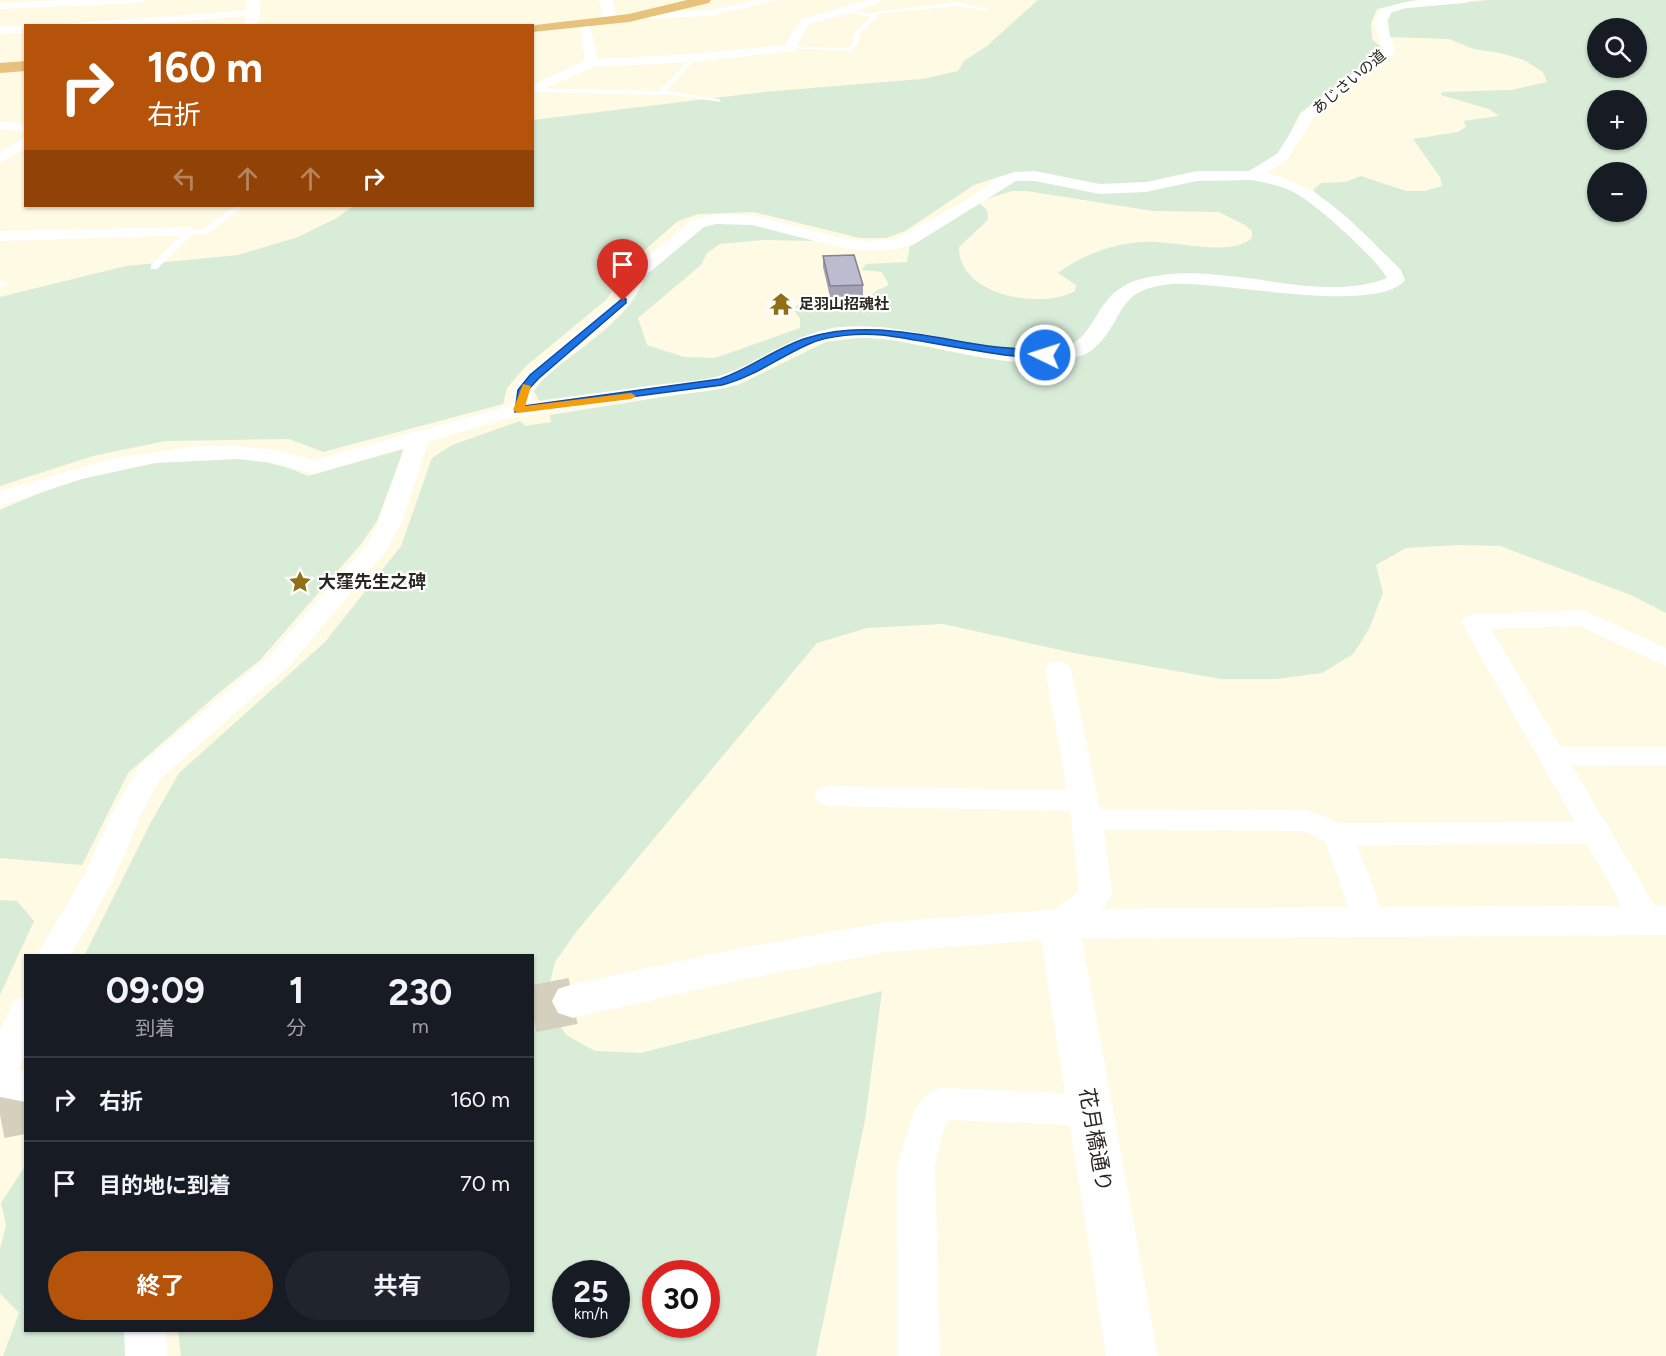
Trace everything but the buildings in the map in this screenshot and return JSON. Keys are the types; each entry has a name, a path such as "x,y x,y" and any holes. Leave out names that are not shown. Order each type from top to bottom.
{"main road":[{"path":"534,28 583,24 636,16 704,0"},
{"path":"0,68 24,66"}],"street":[{"path":"0,6 141,0"},
{"path":"606,0 610,20"},
{"path":"711,13 771,0"},
{"path":"788,16 821,16 848,11 879,0"},
{"name":"あじさいの道","path":"1252,175 1282,157 1309,114 1389,51 1380,23 1385,11 1405,5 1465,0"},
{"path":"90,24 199,12 252,13"},
{"path":"636,16 711,13 766,15"},
{"path":"534,90 591,63 694,58 790,48 801,25 821,16"},
{"path":"583,24 592,54 591,63"},
{"path":"0,30 24,29"},
{"path":"0,126 24,128"},
{"path":"0,159 24,142"},
{"path":"0,499 54,480 132,461 203,453 241,452 292,459 313,467 518,410 722,382 744,375 808,340 840,333 881,332 1018,354 1062,353 1077,350 1092,339 1122,296 1145,284 1166,280 1205,279 1342,290 1379,288 1396,280 1392,268 1357,234 1302,190 1252,175 1197,176 1146,187 1120,189 1088,188 1035,176 1014,177 1002,181 976,201 907,241 886,245 842,243 752,220 716,219 698,223 638,273 623,301 534,377 523,390 518,410"},
{"path":"0,236 190,232"},
{"path":"54,954 97,881 128,811 149,773 240,692 280,660 377,547 390,523 418,439"},
{"path":"1660,923 1596,833 1474,622 1582,618 1666,658"},
{"path":"1058,669 1085,810 1096,895 1059,924"},
{"path":"1552,757 1666,756"},
{"path":"830,796 1306,821 1338,834 1596,833"},
{"path":"1338,834 1370,922"},
{"path":"573,1001 745,963 888,937 1059,924 1660,923"},
{"name":"花月橋通り","path":"1059,924 1132,1356"},
{"path":"0,1069 24,1015"},
{"path":"0,1082 24,1087"},
{"path":"920,1356 915,1165 928,1120 941,1104 1090,1110"},
{"path":"145,1332 146,1356"}],"lane":[{"path":"848,11 872,14 957,4 984,9"},
{"path":"790,48 849,50 855,44 857,33 874,18 872,14"},
{"path":"660,93 694,58"},
{"path":"534,90 660,93 719,100"},
{"path":"154,267 190,232 204,232 239,207"}],"green space":[{"path":"1038,0 1416,0 1377,9 1371,23 1372,39 1382,48 1383,52 1300,113 1282,150 1249,173 1147,186 1109,187 1020,174 1001,176 974,185 905,231 886,238 860,238 754,212 698,214 678,221 623,269 617,284 606,300 526,366 507,388 503,404 323,452 289,439 165,441 93,456 0,486 0,297 126,266 238,255 298,237 337,218 352,207 534,207 534,120 764,92 922,79 958,71 964,61 987,46"},
{"path":"1488,0 1666,0 1666,613 1631,595 1500,546 1458,545 1406,548 1376,565 1383,593 1369,629 1353,654 1322,673 1276,679 1221,679 1074,653 943,624 867,628 817,643 577,931 555,962 545,1003 566,1035 595,1051 641,1053 882,991 865,1120 816,1356 181,1356 178,1332 534,1332 534,954 85,954 151,822 179,773 325,642 401,546 432,458 452,445 520,421 526,426 551,422 550,415 738,385 826,342 867,337 884,338 977,356 1050,362 1062,359 1073,350 1128,298 1154,286 1204,282 1303,290 1394,287 1362,234 1313,190 1321,183 1345,182 1361,176 1406,191 1425,191 1442,186 1440,177 1413,139 1458,132 1466,127 1464,121 1499,116 1489,109 1441,95 1442,92 1512,90 1547,82 1543,72 1524,60 1500,53 1474,49 1449,39 1390,37 1388,20 1392,12 1399,9"},
{"path":"1251,177 1291,187 1330,215 1383,269 1387,278 1369,285 1348,288 1324,288 1224,276 1193,277 1159,284 1114,294 1078,342 1059,349 1038,350 981,345 882,327 849,328 803,337 727,374 714,378 540,403 534,391 544,377 619,317 640,288 645,273 702,224 751,222 822,241 763,240 720,244 707,253 701,265 638,318 647,345 684,357 715,358 800,328 800,318 793,309 805,301 869,298 876,291 889,285 882,272 862,270 866,264 907,262 910,244 979,203 987,210 988,220 959,247 962,264 972,277 987,287 1004,294 1024,298 1060,297 1075,291 1076,285 1058,273 1088,256 1121,245 1156,242 1216,248 1242,244 1252,238 1252,231 1245,225 1219,212 1153,211 1027,191 1012,191 980,201 1009,181 1023,178 1077,189"},
{"path":"404,449 377,521 361,544 260,660 221,691 128,773 82,865 0,858 0,510 71,482 153,463 194,458 235,458 273,464 308,476"},
{"path":"0,900 17,901 34,921 0,995"},
{"path":"24,1168 24,1332 126,1332 129,1356 3,1356 19,1313 0,1293 0,1249 6,1225 1,1203"}],"tunnel":[{"path":"534,1009 573,1001"},
{"path":"0,1115 24,1110"}],"slow traffic":[{"path":"526,386 518,410 631,396"}],"place":[{"name":"足羽山招魂社","path":"781,304"},
{"name":"大窪先生之碑","path":"300,582"}],"route":[{"path":"623,301 534,377 523,390 518,410 578,404 722,382 744,375 808,340 840,333 881,332 1018,354 1045,355"}]}
